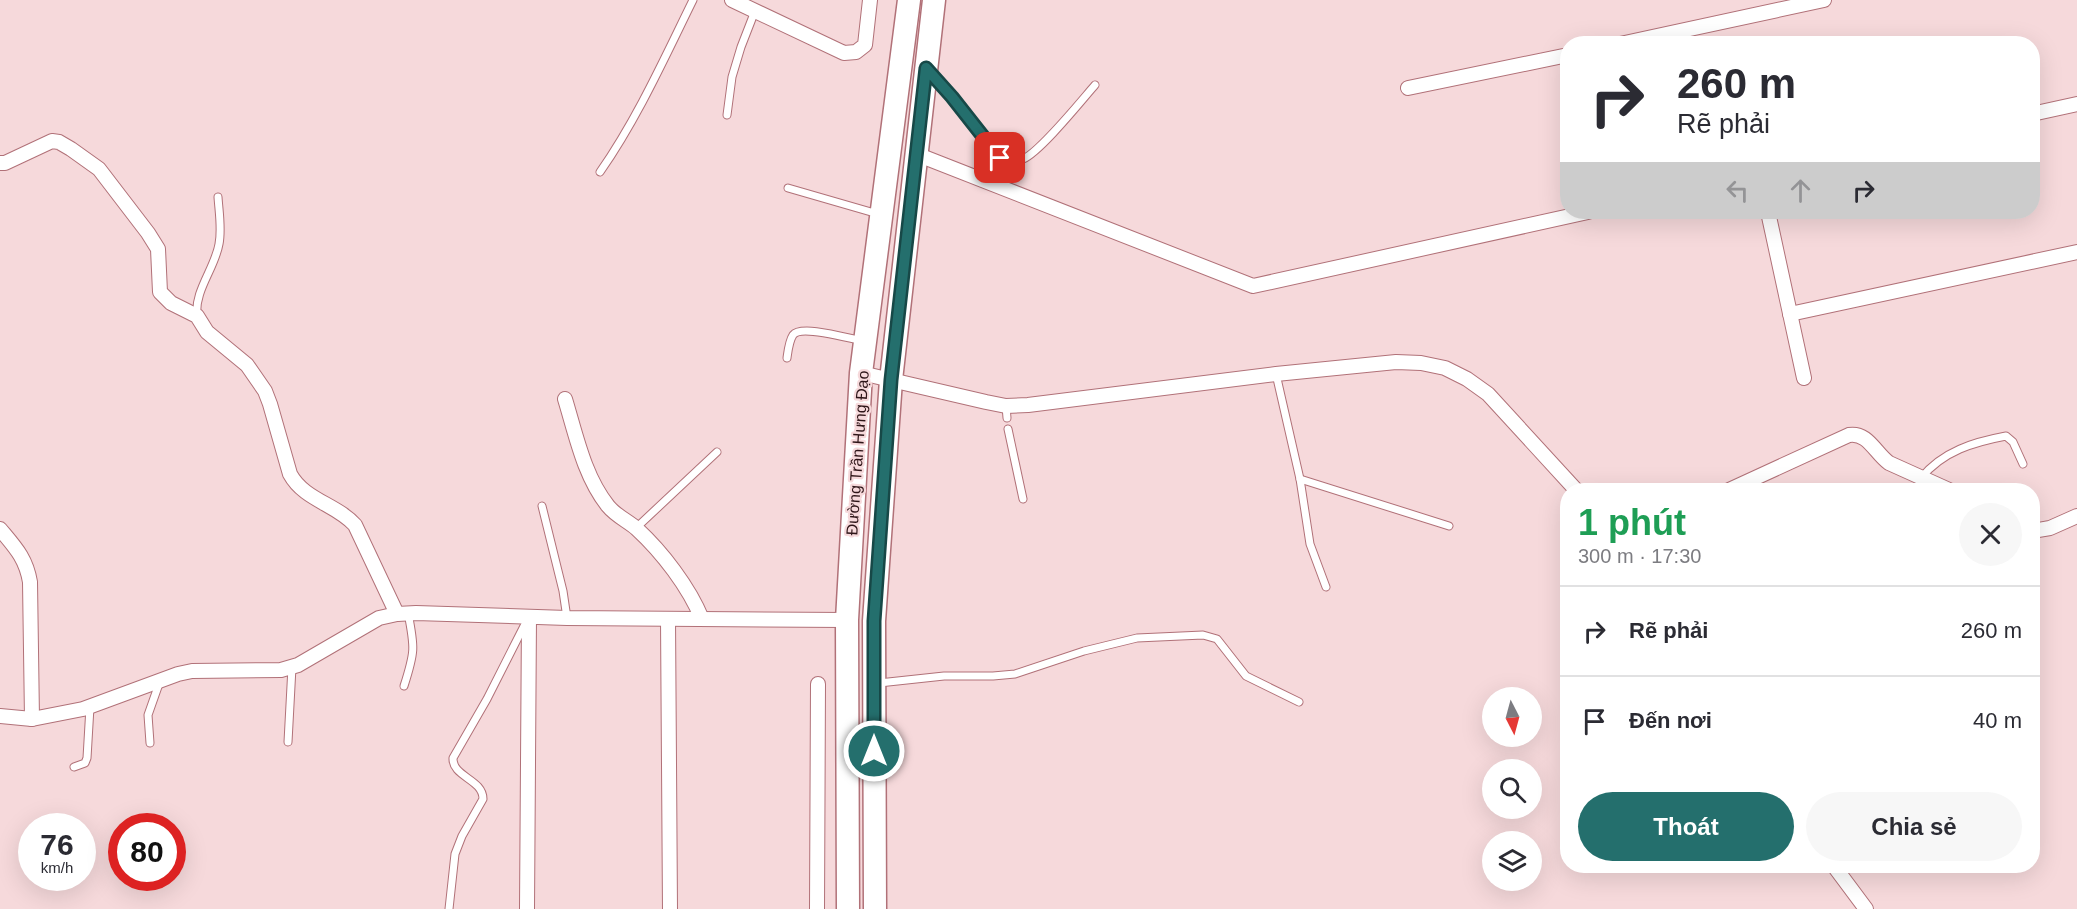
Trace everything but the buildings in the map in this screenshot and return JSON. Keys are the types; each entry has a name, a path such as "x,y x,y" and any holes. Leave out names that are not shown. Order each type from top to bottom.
{"highway":[{"name":"Đường Trần Hưng Đạo","path":"848,909 847,621 861,373 909,0"},
{"name":"Đường Trần Hưng Đạo","path":"875,909 874,621 891,380 934,0"}],"street":[{"path":"735,1 844,53 855,52 865,45 870,0"},
{"path":"1657,36 1824,0"},
{"path":"1408,88 1560,57"},
{"path":"2040,112 2077,104"},
{"path":"0,163 5,163 52,141 71,149 99,169 159,249 160,292 171,303 197,316 207,332 247,364 265,391 290,474 296,485 305,493 346,516 354,525 403,613"},
{"path":"916,154 1253,286 1560,218"},
{"path":"1770,219 1804,378"},
{"path":"1790,314 2077,252"},
{"path":"861,373 1006,412 1028,405 1276,374 1396,362 1421,363 1445,368 1467,379 1488,394 1570,483"},
{"path":"565,399 582,457 596,489 616,515 636,528 683,582 702,619"},
{"path":"1744,483 1849,435 1857,434 1865,437 1880,456 1889,463 1933,483"},
{"path":"2040,530 2050,528 2077,516"},
{"path":"0,529 18,549 27,567 30,582 25,719"},
{"path":"0,716 25,719 90,707 192,671 263,672 292,667 380,618 403,613 567,618 847,621"},
{"path":"527,909 529,617"},
{"path":"669,619 670,909"},
{"path":"817,909 818,684"},
{"path":"1839,873 1866,909"}],"lane":[{"path":"600,172 618,145 659,70 693,0"},
{"path":"727,115 732,77 755,11"},
{"path":"926,68 1000,158 1008,160 1022,159 1032,153 1095,85"},
{"path":"788,188 882,215"},
{"path":"197,316 199,296 219,246 221,232 218,197"},
{"path":"787,358 792,335 798,331 814,331 866,342"},
{"path":"1276,374 1300,479 1310,544 1326,587"},
{"path":"1008,429 1023,499"},
{"path":"1921,478 1951,451 2006,436 2013,442 2023,464"},
{"path":"636,528 717,452"},
{"path":"1300,479 1449,526"},
{"path":"542,506 563,591 567,618"},
{"path":"403,613 414,645 404,686"},
{"path":"449,909 455,854 462,836 483,799 481,790 455,768 453,758 487,699 529,617"},
{"path":"874,684 944,676 1015,674 1084,651 1137,638 1203,634 1217,639 1246,676 1299,702"},
{"path":"288,742 292,667"},
{"path":"150,742 148,715 160,681"},
{"path":"74,767 85,763 87,758 90,707"},
{"path":"0,722 25,719"}],"route":[{"path":"874,751 874,621 891,380 926,68 1000,158"}]}
